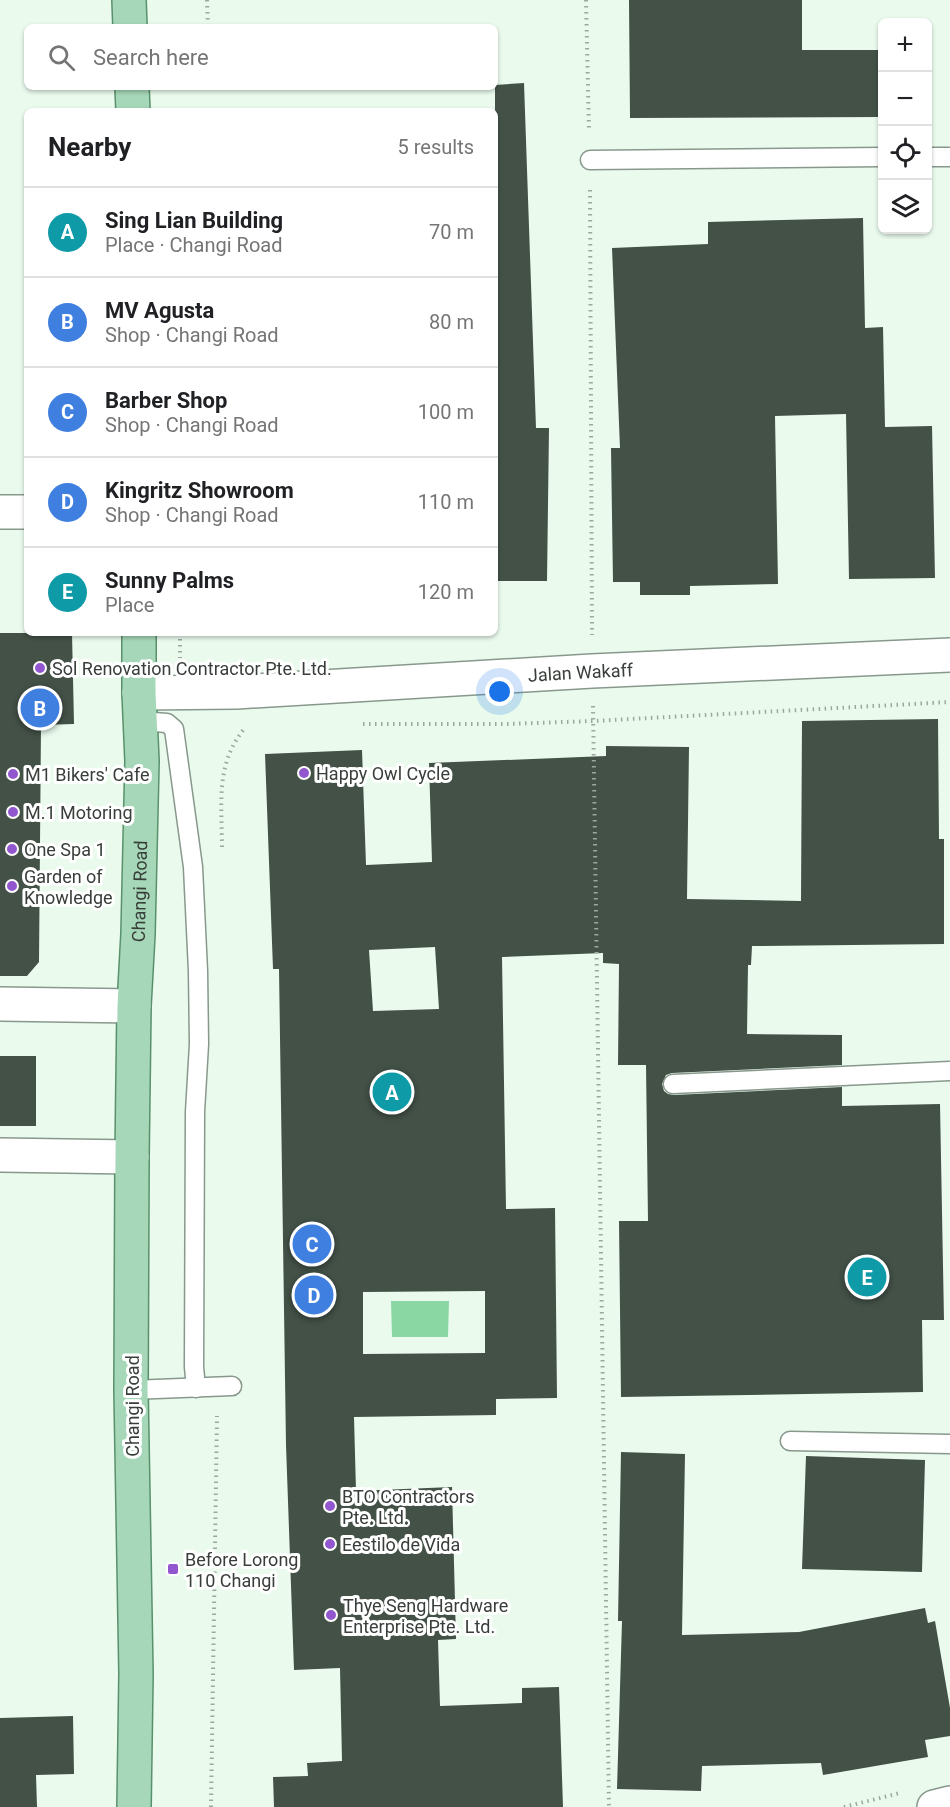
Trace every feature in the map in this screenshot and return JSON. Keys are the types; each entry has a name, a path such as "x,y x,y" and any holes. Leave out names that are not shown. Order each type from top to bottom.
{"main road":[{"path":"129,0 130,24"},
{"path":"132,90 133,108"},
{"name":"Changi Road","path":"134,1807 136,1674 131,1390 134,1006 142,761 139,636"}],"street":[{"path":"0,512 24,512"},
{"name":"Jalan Wakaff","path":"139,707 236,692 592,671 950,655"},
{"path":"0,1004 134,1006"},
{"path":"0,1155 132,1157"},
{"path":"921,1799 950,1803"}],"lane":[{"path":"590,160 878,157"},
{"path":"932,157 950,157"},
{"path":"139,707 174,729 193,867 199,1044 194,1197 196,1388"},
{"path":"673,1084 950,1071"},
{"path":"131,1390 232,1386"},
{"path":"790,1441 950,1444"}],"path":[{"path":"207,0 208,24"},
{"path":"586,0 590,160 592,671 609,1807"},
{"path":"353,724 507,724 593,721 950,702"},
{"path":"844,1807 921,1799"}],"shaded area":[{"path":"391,1301 449,1301 448,1337 392,1337"}],"building":[{"path":"629,0 802,0 802,50 878,50 878,117 630,118"},
{"path":"524,83 536,428 549,428 547,581 498,581 498,108 495,108 495,90 498,90 498,85"},
{"path":"863,218 865,328 883,327 885,427 932,426 935,578 849,579 846,414 775,416 778,584 690,586 690,595 640,595 640,582 613,582 611,448 620,448 612,248 708,244 708,222"},
{"path":"0,633 24,633 24,636 72,636 74,724 41,725 39,962 27,976 0,976"},
{"path":"938,719 939,839 944,839 944,944 752,946 751,965 748,965 747,1034 842,1035 842,1065 672,1073 666,1075 662,1084 664,1091 674,1095 842,1087 842,1106 940,1104 944,1320 922,1320 923,1392 621,1397 619,1221 648,1221 646,1065 618,1065 619,964 603,963 603,953 502,957 506,1209 555,1208 557,1398 496,1399 496,1415 354,1417 356,1491 452,1487 456,1639 438,1640 440,1706 522,1703 522,1688 559,1687 563,1807 274,1807 273,1777 308,1776 307,1763 342,1761 340,1668 294,1670 286,1445 279,969 273,969 265,754 362,750 366,865 432,862 429,763 606,756 606,746 689,747 687,899 801,901 802,721","holes":["435,947 439,1009 373,1011 369,950","485,1291 485,1353 363,1354 363,1292"]},
{"path":"0,1056 36,1056 36,1126 0,1126"},
{"path":"621,1452 685,1454 682,1635 799,1632 925,1608 928,1623 935,1621 950,1708 950,1736 925,1740 928,1757 823,1775 821,1763 702,1766 701,1791 617,1789 622,1621 618,1621"},
{"path":"806,1456 925,1460 922,1572 802,1569"},
{"path":"73,1716 74,1774 36,1775 37,1807 0,1807 0,1718"}],"place":[{"name":"Sol Renovation Contractor Pte. Ltd.","path":"40,668"},
{"name":"MV Agusta","path":"40,708"},
{"name":"Happy Owl Cycle","path":"304,773"},
{"name":"M1 Bikers' Cafe","path":"13,774"},
{"name":"M.1 Motoring","path":"13,812"},
{"name":"One Spa 1","path":"12,849"},
{"name":"Garden of Knowledge","path":"12,886"},
{"name":"Sing Lian Building","path":"392,1092"},
{"name":"Barber Shop","path":"312,1244"},
{"name":"Sunny Palms","path":"867,1277"},
{"name":"Kingritz Showroom","path":"314,1295"},
{"name":"BTO Contractors Pte. Ltd.","path":"330,1506"},
{"name":"Eestilo de Vida","path":"330,1544"},
{"name":"Before Lorong 110 Changi","path":"173,1569"},
{"name":"Thye Seng Hardware Enterprise Pte. Ltd.","path":"331,1615"}]}
